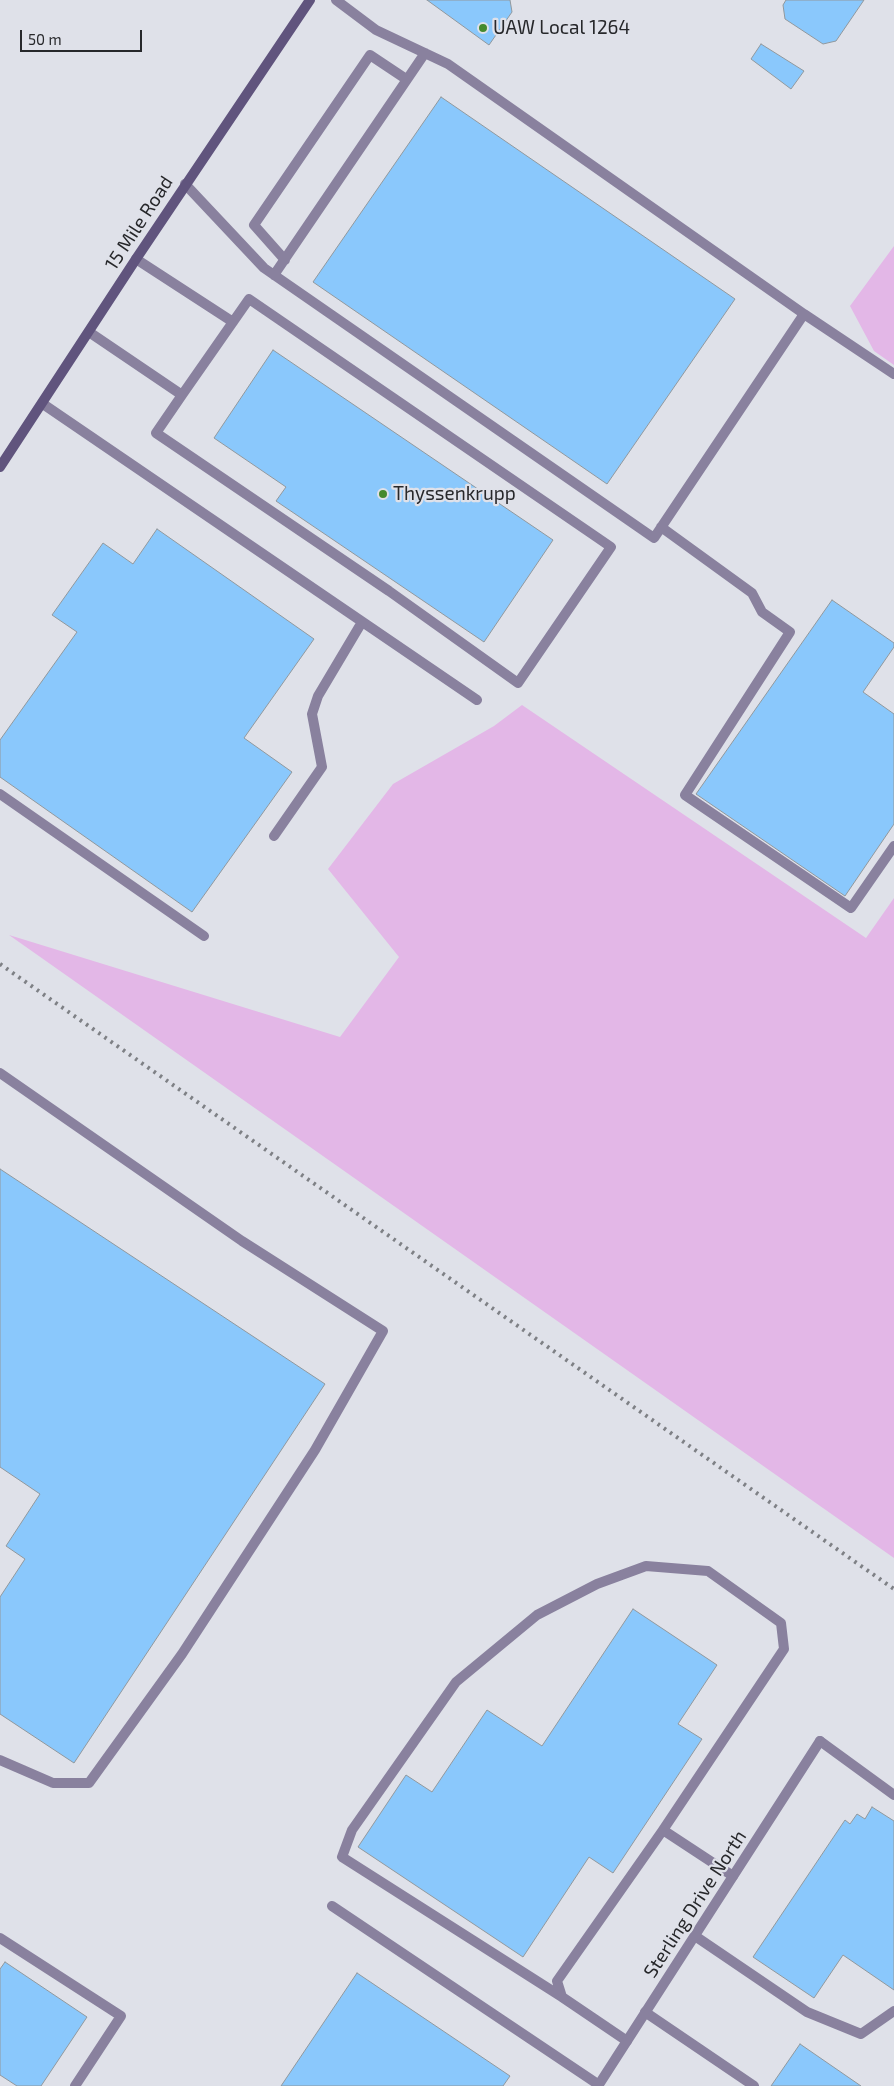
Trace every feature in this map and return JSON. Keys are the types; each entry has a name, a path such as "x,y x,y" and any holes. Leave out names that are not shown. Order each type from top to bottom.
{"main road":[{"name":"15 Mile Road","path":"0,467 43,404 185,184 310,0"}],"street":[{"path":"336,0 376,30 448,64 464,74 804,314 894,374"},
{"path":"274,275 424,53"},
{"path":"285,260 254,224 370,55 406,79"},
{"path":"185,184 264,268 654,538 804,314"},
{"path":"136,258 233,322"},
{"path":"249,299 611,548 518,683 389,591 156,433 182,395 249,299"},
{"path":"89,332 182,395"},
{"path":"43,404 477,700"},
{"path":"661,527 752,593 762,612 790,632 685,795 851,908 894,846"},
{"path":"274,836 322,767 312,714 318,696 362,622"},
{"path":"0,794 204,936"},
{"path":"0,1073 242,1241 383,1331 310,1458 182,1654 89,1783 53,1783 0,1760"},
{"path":"562,1997 557,1981 663,1830 784,1648 781,1623 708,1571 646,1566 597,1584 537,1614 456,1682 352,1830 342,1857 562,1997 627,2041"},
{"name":"Sterling Drive North","path":"599,2085 820,1741 894,1795"},
{"path":"663,1830 733,1876"},
{"path":"332,1906 599,2085"},
{"path":"695,1936 807,2012 861,2034 894,2011"},
{"path":"0,1938 121,2016 75,2086"},
{"path":"646,2012 754,2086"}],"shaded area":[{"path":"894,246 894,365 874,351 850,306"},
{"path":"522,705 866,938 894,898 894,1558 9,935 340,1037 399,957 328,869 393,784 494,726"}],"building":[{"name":"UAW Local 1264","path":"427,0 510,0 512,12 489,45"},
{"path":"786,0 864,0 836,41 823,44 785,19 783,5"},
{"path":"761,44 804,71 791,89 751,59"},
{"path":"441,97 735,299 607,484 313,282"},
{"name":"Thyssenkrupp","path":"273,350 553,540 484,642 276,501 286,487 214,438"},
{"path":"157,529 314,639 244,738 292,772 192,912 0,777 0,740 77,632 52,615 103,543 133,564"},
{"path":"832,600 894,643 894,647 863,692 894,714 894,824 845,896 696,794"},
{"path":"0,1169 325,1384 74,1763 0,1714 0,1597 25,1559 6,1546 40,1494 0,1467"},
{"path":"633,1609 717,1665 678,1724 702,1739 613,1873 589,1857 523,1957 358,1847 406,1775 432,1792 487,1710 542,1746"},
{"path":"872,1807 894,1821 894,1990 843,1955 814,1998 753,1957 845,1820 850,1824 857,1814 865,1819"},
{"path":"5,1962 87,2017 41,2086 17,2086 0,2075 0,1969"},
{"path":"357,1973 510,2076 503,2086 281,2086"},
{"path":"800,2044 861,2086 771,2086"}],"railway":[{"path":"0,964 894,1589"}],"place":[{"name":"UAW Local 1264","path":"483,28"},
{"name":"Thyssenkrupp","path":"383,494"}]}
